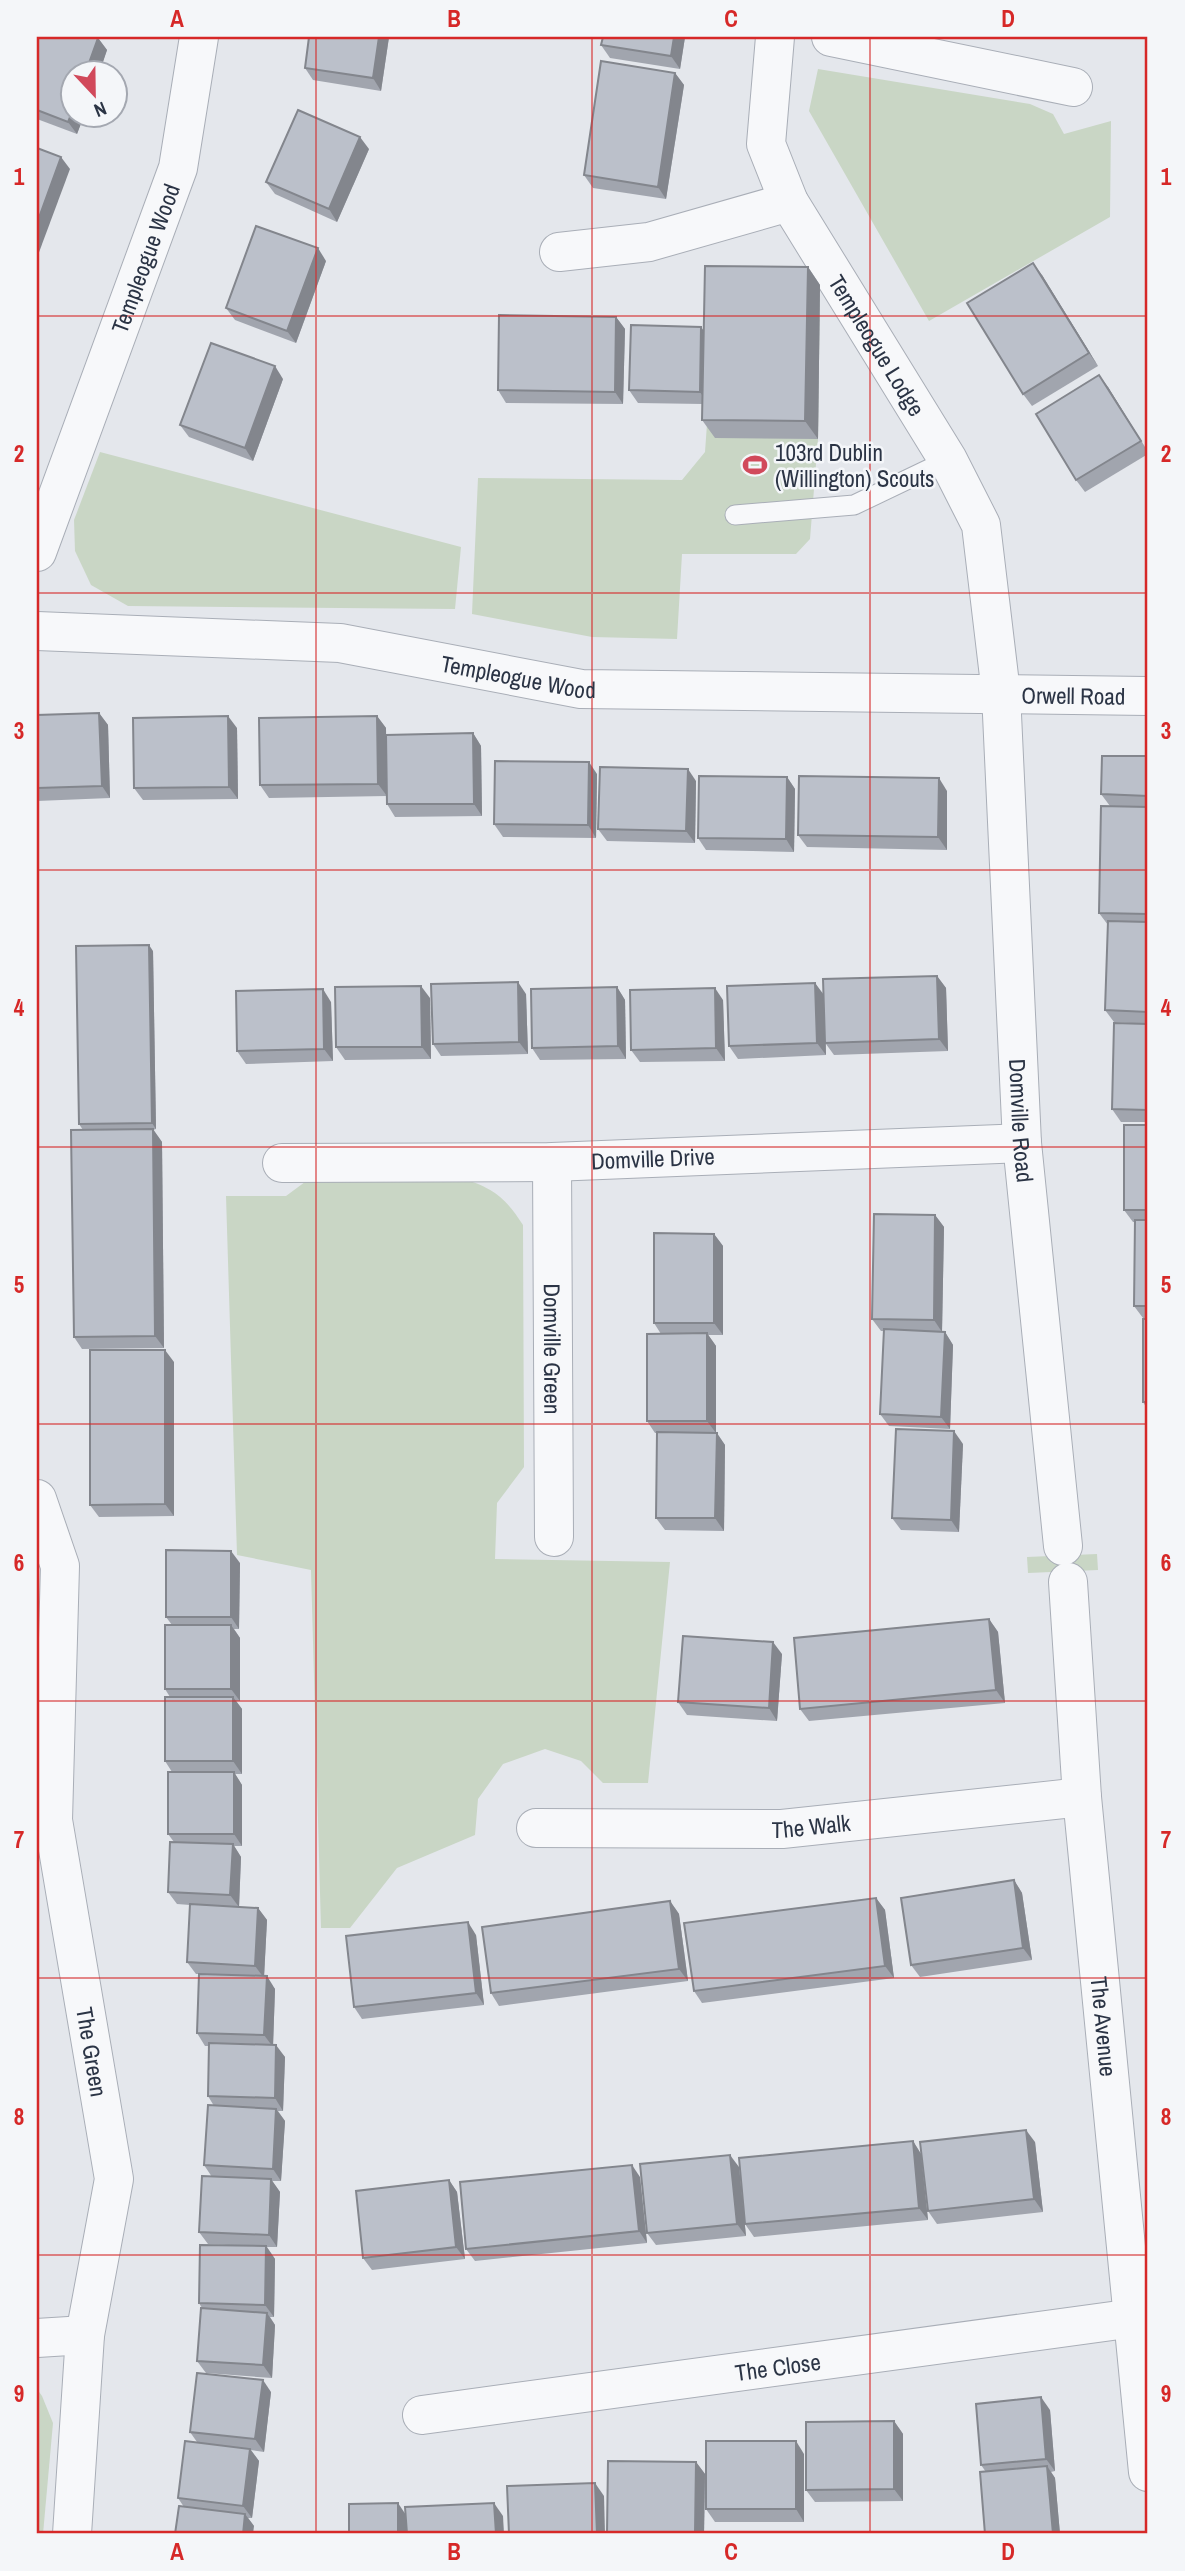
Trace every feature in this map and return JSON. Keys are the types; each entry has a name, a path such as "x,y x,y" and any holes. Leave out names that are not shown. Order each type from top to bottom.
{"street":[{"name":"Templeogue Wood","path":"37,552 177,168 199,37"},
{"name":"Templeogue Lodge","path":"775,37 766,144 789,202 948,460 981,525 1001,694"},
{"path":"831,37 1073,87"},
{"path":"559,252 649,242 789,202"},
{"name":"Templeogue Wood","path":"37,631 340,643 581,689 1001,694"},
{"name":"Orwell Road","path":"1001,694 1148,696"},
{"name":"Domville Road","path":"1001,694 1022,1143 1065,1564"},
{"name":"Domville Drive","path":"282,1163 552,1162 1022,1143"},
{"name":"Domville Green","path":"552,1162 554,1537"},
{"name":"The Green","path":"37,1499 60,1566 45,1821 114,2179 85,2335 72,2534"},
{"name":"The Avenue","path":"1065,1564 1082,1797 1148,2472"},
{"name":"The Walk","path":"536,1828 782,1829 1082,1797"},
{"name":"The Close","path":"422,2415 1134,2318"},
{"path":"37,2338 85,2335"}],"lane":[{"path":"735,515 854,505 948,460"}],"green space":[{"path":"818,69 1030,104 1053,114 1064,134 1111,121 1110,217 929,321 809,111"},
{"name":"103rd Dublin (Willington) Scouts","path":"717,284 820,285 818,439 810,539 796,554 682,554 677,639 592,637 472,614 478,478 682,480 705,452"},
{"path":"100,452 461,547 455,609 128,606 91,585 75,551 74,520"},
{"path":"461,1178 497,1195 523,1225 524,1467 497,1503 495,1559 670,1562 648,1783 603,1783 581,1761 545,1749 503,1764 478,1799 475,1835 397,1868 350,1928 321,1928 311,1570 237,1555 226,1196 286,1196 309,1179"},
{"path":"1097,1554 1098,1570 1028,1573 1027,1557"},
{"path":"37,2389 53,2423 43,2534 37,2534"}],"building":[{"path":"37,37 98,38 90,60 60,60 60,119 37,110"},
{"path":"309,37 379,37 373,78 305,68"},
{"path":"603,37 674,37 671,56 601,45"},
{"path":"601,61 675,73 658,187 584,175"},
{"path":"298,110 360,137 329,209 266,182"},
{"path":"37,148 61,157 37,223"},
{"path":"256,226 318,248 287,331 226,308"},
{"path":"1033,263 1089,353 1023,394 967,303"},
{"path":"705,266 808,267 805,421 702,420"},
{"path":"499,315 616,317 615,392 498,390"},
{"path":"631,325 701,327 700,392 629,390"},
{"path":"211,343 275,366 245,448 180,425"},
{"path":"1099,375 1141,441 1076,480 1036,414"},
{"path":"99,713 102,786 37,788 37,715"},
{"path":"228,716 229,787 134,788 133,718"},
{"path":"377,716 378,784 260,785 259,718"},
{"path":"473,733 474,804 387,804 386,735"},
{"path":"1102,756 1148,756 1148,796 1101,794"},
{"path":"495,761 589,762 588,825 494,824"},
{"path":"600,767 688,769 686,831 598,829"},
{"path":"699,776 787,777 786,839 698,838"},
{"path":"799,776 939,778 938,837 798,835"},
{"path":"1101,806 1148,807 1148,914 1099,913"},
{"path":"1108,921 1148,922 1148,1012 1105,1010"},
{"path":"149,945 152,1123 79,1124 76,946"},
{"path":"937,976 939,1039 825,1043 823,979"},
{"path":"518,982 519,1042 433,1044 431,984"},
{"path":"815,983 817,1043 729,1046 727,986"},
{"path":"421,986 422,1047 336,1047 335,987"},
{"path":"617,987 618,1046 532,1048 531,989"},
{"path":"715,988 716,1048 631,1050 630,990"},
{"path":"323,989 324,1049 237,1051 236,991"},
{"path":"1114,1023 1148,1024 1148,1110 1112,1109"},
{"path":"1124,1125 1148,1125 1148,1210 1124,1210"},
{"path":"153,1129 155,1336 74,1337 71,1130"},
{"path":"874,1214 935,1215 934,1320 872,1319"},
{"path":"1135,1220 1148,1220 1148,1306 1134,1306"},
{"path":"654,1233 714,1234 714,1323 654,1323"},
{"path":"1143,1319 1148,1319 1148,1402 1143,1402"},
{"path":"884,1329 945,1332 941,1417 880,1414"},
{"path":"707,1333 707,1421 647,1421 647,1334"},
{"path":"90,1350 165,1350 165,1504 90,1505"},
{"path":"896,1429 954,1431 951,1520 892,1518"},
{"path":"657,1432 717,1433 715,1518 656,1518"},
{"path":"166,1550 231,1551 231,1617 166,1617"},
{"path":"989,1619 996,1690 800,1709 794,1638"},
{"path":"165,1625 231,1625 231,1689 165,1689"},
{"path":"683,1636 773,1642 769,1708 678,1702"},
{"path":"165,1697 233,1697 233,1761 165,1761"},
{"path":"168,1772 234,1772 234,1834 168,1834"},
{"path":"170,1842 233,1844 230,1895 168,1892"},
{"path":"1014,1880 1023,1948 911,1965 901,1898"},
{"path":"876,1898 885,1966 694,1991 684,1923"},
{"path":"670,1901 679,1969 491,1993 482,1927"},
{"path":"190,1904 258,1908 255,1966 187,1962"},
{"path":"468,1922 476,1993 354,2007 346,1936"},
{"path":"199,1974 267,1976 264,2035 197,2033"},
{"path":"209,2043 276,2045 275,2098 208,2096"},
{"path":"208,2105 276,2109 273,2169 204,2165"},
{"path":"1026,2130 1034,2199 928,2211 920,2142"},
{"path":"913,2141 919,2208 745,2224 739,2158"},
{"path":"730,2155 737,2224 647,2233 640,2164"},
{"path":"632,2165 639,2231 466,2249 460,2182"},
{"path":"202,2176 271,2179 269,2235 199,2232"},
{"path":"449,2180 456,2247 363,2258 356,2191"},
{"path":"200,2245 266,2246 265,2305 199,2303"},
{"path":"201,2308 267,2313 263,2365 197,2361"},
{"path":"197,2373 263,2380 255,2439 190,2432"},
{"path":"1041,2397 1046,2459 981,2465 976,2404"},
{"path":"894,2421 894,2489 806,2490 806,2422"},
{"path":"185,2441 250,2449 243,2506 178,2498"},
{"path":"706,2441 796,2441 796,2509 706,2509"},
{"path":"608,2461 696,2462 695,2533 607,2533"},
{"path":"1047,2466 1053,2534 985,2534 980,2472"},
{"path":"595,2483 597,2534 509,2534 507,2486"},
{"path":"398,2503 398,2534 349,2534 349,2504"},
{"path":"494,2503 496,2534 407,2534 405,2507"},
{"path":"179,2506 245,2514 243,2534 175,2534"}],"place":[{"name":"103rd Dublin (Willington) Scouts","path":"755,465"}]}
